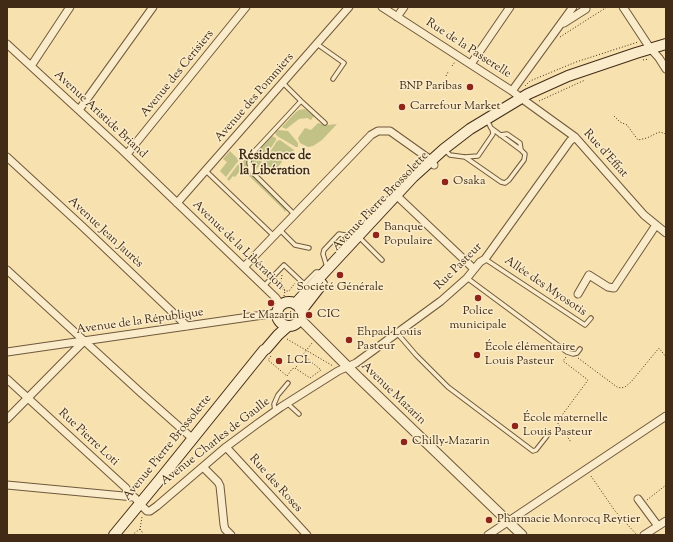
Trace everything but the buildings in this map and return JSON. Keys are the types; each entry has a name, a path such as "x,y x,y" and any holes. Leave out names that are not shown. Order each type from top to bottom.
{"main road":[{"name":"Avenue Pierre Brossolette","path":"299,311 325,271 398,197 446,151 489,124 516,94 650,48 666,44"},
{"name":"Avenue Pierre Brossolette","path":"299,311 357,239"},
{"path":"321,285 325,271"},
{"path":"287,302 299,311 297,323 293,326 283,324 280,308 287,302"},
{"name":"Avenue Pierre Brossolette","path":"268,352 264,347 270,337 280,308"},
{"name":"Avenue Pierre Brossolette","path":"122,530 139,503 151,489 154,488 193,439 268,352 266,349 288,326"},
{"path":"114,535 122,530"}],"street":[{"path":"31,66 70,7"},
{"path":"79,110 153,7"},
{"name":"Avenue des Cerisiers","path":"127,154 246,7"},
{"name":"Avenue des Pommiers","path":"177,203 349,7"},
{"name":"Rue de la Passerelle","path":"382,7 516,94"},
{"path":"397,17 404,7"},
{"path":"471,64 510,7"},
{"path":"516,94 560,25 574,7"},
{"path":"560,25 586,9 584,7"},
{"path":"623,7 650,48 660,58 666,69"},
{"name":"Avenue Aristide Briand","path":"7,44 127,154 177,203"},
{"name":"Rue d'Effiat","path":"516,94 575,137 644,214 666,233"},
{"path":"244,268 294,214 372,135 378,131 390,132 433,163"},
{"name":"Rue Pasteur","path":"348,366 356,363 441,301 467,278 480,262 485,259 570,141 575,137"},
{"name":"Avenue Jean Jaurès","path":"7,157 187,326"},
{"path":"398,197 474,269"},
{"name":"Avenue de la Libération","path":"177,203 278,300 280,308"},
{"path":"578,294 589,275 608,287 614,288 656,225"},
{"path":"7,270 193,439"},
{"name":"Avenue de la République","path":"7,352 187,326 280,308"},
{"name":"Avenue Mazarin","path":"299,311 348,366 522,535"},
{"path":"7,419 84,341"},
{"name":"Avenue Charles de Gaulle","path":"139,503 150,510 157,506 226,447 275,411 348,366"},
{"name":"Rue Pierre Loti","path":"7,379 126,488 139,503"},
{"path":"488,535 666,416"},
{"name":"Rue des Roses","path":"226,447 307,535"},
{"path":"203,467 220,486 224,525 225,529 231,535"},
{"path":"7,485 139,503"},
{"path":"640,501 658,526"},
{"path":"644,535 666,521"}],"lane":[{"path":"317,44 344,63 333,79"},
{"path":"283,83 325,123"},
{"path":"294,214 251,172 248,163 250,156 301,101"},
{"path":"465,157 501,182 505,183 524,160 525,154 500,135 489,124"},
{"path":"446,151 450,155 465,157 478,156 493,134 489,124"},
{"path":"206,171 274,236"},
{"path":"280,230 295,244 309,248"},
{"path":"264,286 284,265 304,284 316,272 325,271 324,250 339,234 357,239 382,260"},
{"name":"Allée des Myosotis","path":"485,259 585,326 591,318"},
{"path":"467,278 567,352 575,356 580,349"},
{"path":"397,333 416,355 448,387 533,451 536,450 547,436"},
{"path":"275,411 274,404 278,395 288,383"},
{"path":"287,403 299,414"}],"path":[{"path":"561,37 607,7"},
{"path":"516,94 530,82 576,62 634,44 644,39"},
{"path":"638,61 660,58"},
{"path":"446,76 448,72"},
{"path":"532,105 584,80"},
{"path":"614,116 620,122 627,125 638,140 647,138 657,132 666,134"},
{"path":"278,271 282,274 281,281 285,291 280,308"},
{"path":"271,278 285,291"},
{"path":"285,291 288,291 296,281"},
{"path":"286,338 335,367"},
{"path":"295,368 310,378 321,370 302,356 312,343"},
{"path":"571,442 557,422 588,380 563,361 565,357 575,356 617,387 621,388 625,387 630,382 659,348 666,357"},
{"path":"268,352 268,360 287,376 292,369 297,366"},
{"path":"587,469 615,511 637,535"},
{"path":"640,501 666,485"},
{"path":"132,535 140,529 142,518 139,503"},
{"path":"140,529 144,535"}],"shaded area":[{"path":"305,109 315,117 311,120 307,118 299,119 286,129 282,127 296,112"},
{"path":"318,123 328,125 337,124 322,140 313,146 308,147 300,143 298,138 305,128 311,130"},
{"path":"278,130 288,131 298,143 298,147 277,136 275,133"},
{"path":"272,136 276,138 276,140 255,172 251,169 250,160"},
{"path":"280,140 294,150 291,156 285,157 274,172 261,166 277,141"},
{"path":"230,151 239,160 226,177 220,171 227,162 223,159"},
{"path":"247,157 249,172 287,209 284,212 284,210 243,170 241,170 235,177 233,176 229,181 227,179 239,163 240,164"}],"place":[{"name":"BNP Paribas","path":"470,87"},
{"name":"Carrefour Market","path":"402,107"},
{"name":"Osaka","path":"445,182"},
{"name":"Banque Populaire","path":"376,235"},
{"name":"Société Générale","path":"340,275"},
{"name":"Police municipale","path":"478,298"},
{"name":"Le Mazarin","path":"271,303"},
{"name":"CIC","path":"309,315"},
{"name":"Ehpad Louis Pasteur","path":"349,340"},
{"name":"École élémentaire Louis Pasteur","path":"477,355"},
{"name":"LCL","path":"279,361"},
{"name":"École maternelle Louis Pasteur","path":"515,426"},
{"name":"Chilly-Mazarin","path":"404,442"},
{"name":"Pharmacie Monrocq Reytier","path":"489,520"}],"district":[{"name":"Résidence de la Libération","path":"275,164"}]}
